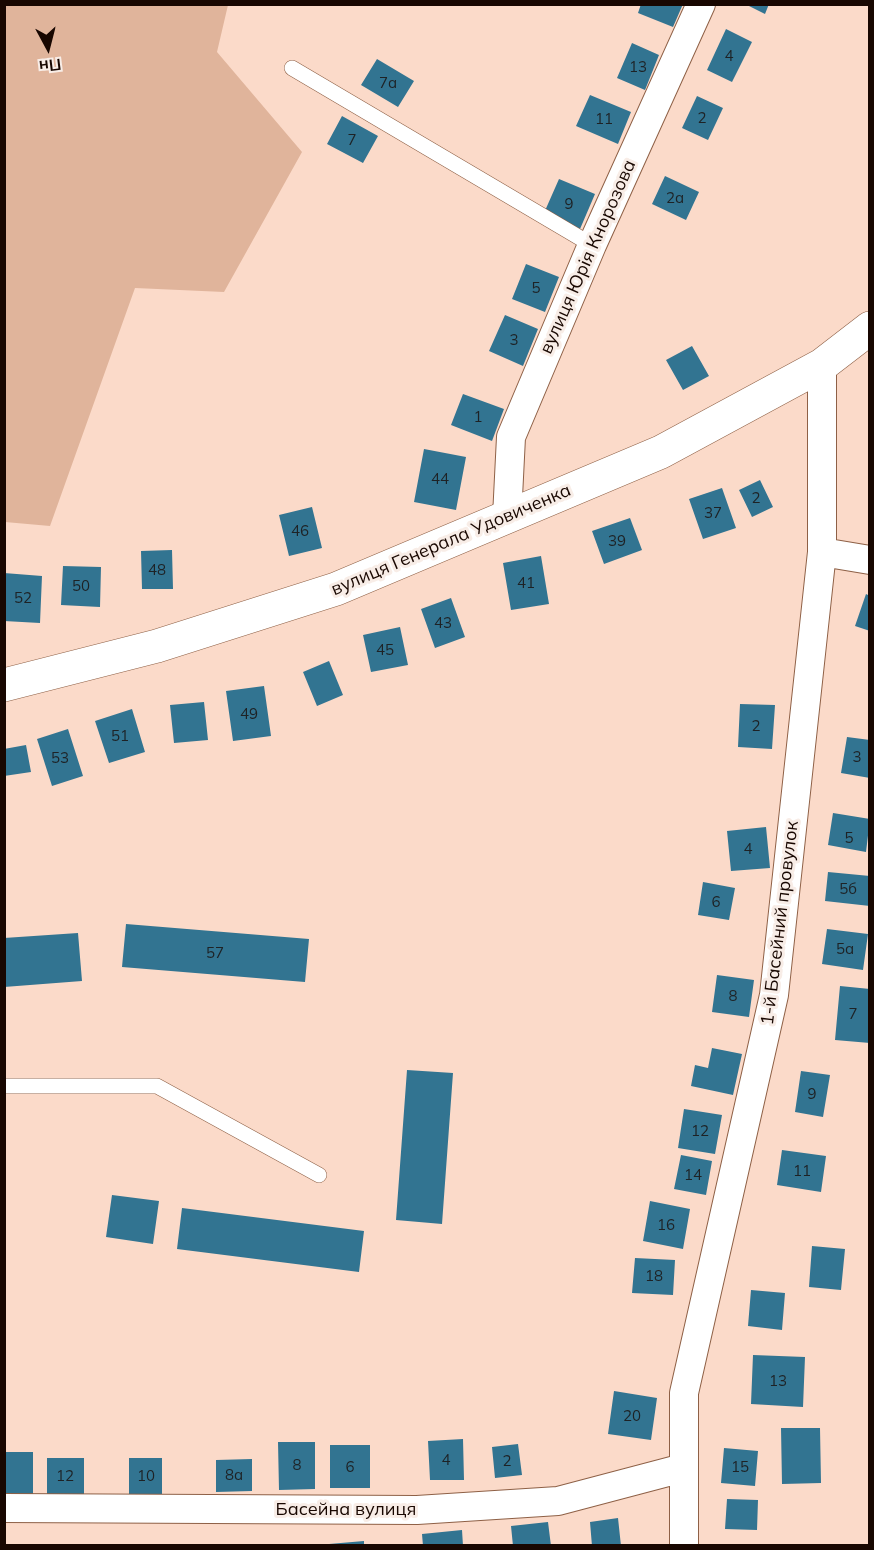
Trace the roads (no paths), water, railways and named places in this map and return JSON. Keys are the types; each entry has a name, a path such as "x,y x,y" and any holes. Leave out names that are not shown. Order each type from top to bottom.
{"main road":[{"name":"вулиця Генерала Удовиченка","path":"4,685 157,646 336,589 662,453 822,365 870,328"}],"street":[{"name":"вулиця Юрія Кнорозова","path":"507,517 511,437 592,245 701,4"},
{"name":"1-й Басейний провулок","path":"684,1545 684,1393 774,995 822,552 822,365"},
{"path":"822,552 870,560"},
{"name":"Басейна вулиця","path":"4,1508 417,1510 558,1501 683,1468"}],"lane":[{"path":"292,68 592,245"},
{"path":"4,1086 157,1086 319,1175"}]}
